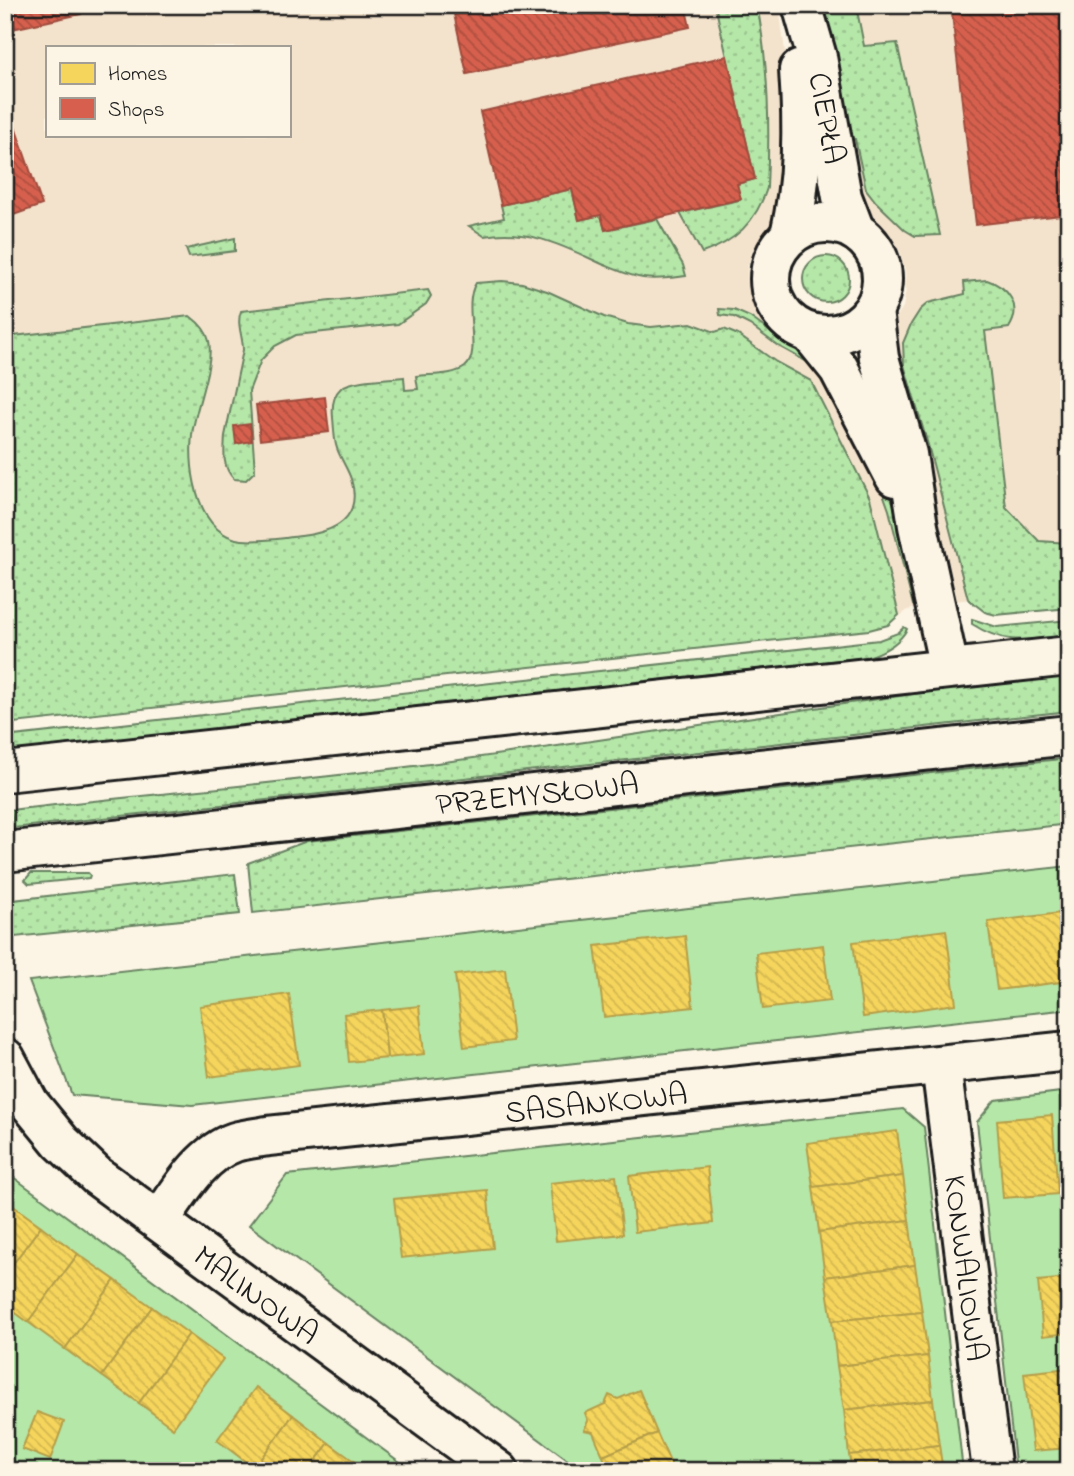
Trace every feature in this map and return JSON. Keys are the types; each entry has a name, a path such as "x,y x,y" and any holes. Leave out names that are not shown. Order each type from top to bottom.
{"street":[{"name":"CIEPŁA","path":"796,5 802,153 799,197 790,235 779,248 772,265 770,282 774,299 782,314 795,325 810,332 839,369 890,465 918,526"},
{"name":"CIEPŁA","path":"802,5 817,57 842,197 855,231 868,241 878,256 882,272 882,285 873,311 879,358 906,454 918,526 949,668"},
{"path":"790,235 805,226 822,223 839,224 855,231"},
{"path":"810,332 828,335 845,332 860,324 873,311"},
{"path":"5,772 1069,656"},
{"name":"PRZEMYSŁOWA","path":"5,852 1069,735"},
{"name":"SASANKOWA","path":"159,1221 192,1174 212,1155 234,1143 282,1135 1069,1051"},
{"name":"MALINOWA","path":"5,1058 17,1109 70,1150 97,1176 499,1471"},
{"name":"KONWALIOWA","path":"941,1065 992,1471"}],"shaded area":[{"path":"5,5 779,5 790,91 777,217 752,251 747,269 748,288 763,326 812,358 887,486 918,608 908,610 888,625 869,630 5,724"},
{"path":"818,5 1069,5 1069,587 955,601 889,340 894,321 903,307 905,270 892,237 860,206"}],"green space":[{"path":"715,5 757,5 768,96 767,188 757,211 743,229 725,243 702,253 680,213 740,200 737,184 755,179"},
{"path":"824,5 856,5 864,46 897,43 940,235 915,236 905,230 866,189 855,139 842,140 823,21"},
{"path":"572,189 579,220 601,215 605,230 657,219 683,265 686,276 659,279 638,277 545,240 516,234 484,236 469,226 504,218 501,205"},
{"path":"235,238 235,251 189,257 186,249"},
{"path":"826,256 843,262 849,279 843,296 826,302 809,296 803,279 809,262"},
{"path":"987,280 1007,292 1014,305 1013,320 1009,328 985,331 1006,507 1039,541 1069,543 1069,608 996,615 985,612 968,599 904,365 903,343 920,310 928,303 965,294 964,282"},
{"path":"476,283 522,283 547,291 604,317 628,324 651,327 691,323 715,332 724,329 811,381 870,498 899,615 888,625 869,630 5,724 5,337 190,316 206,334 210,351 192,435 192,466 199,499 215,527 227,536 242,540 279,539 313,534 334,527 349,514 353,504 351,479 335,439 333,406 338,391 353,383 404,377 405,390 418,389 416,376 448,373 465,367 472,351 472,292"},
{"path":"428,290 431,296 426,304 398,324 296,335 275,346 261,360 249,391 255,471 246,480 234,479 226,464 224,448 243,350 239,325 241,311"},
{"path":"719,309 734,310 750,317 781,340 825,366 832,376 887,486 897,514 918,604 913,605 880,485 831,385 813,365 778,346 750,325 734,317 720,315"},
{"path":"972,619 997,627 1069,620 1069,635 1008,639 972,624"},
{"path":"904,627 907,629 895,643 868,657 5,752 5,737 879,640 898,633"},
{"path":"1069,675 1069,711 13,828 11,810 384,770"},
{"path":"1069,758 1069,824 253,913 248,863 307,841"},
{"path":"1069,866 1069,1009 192,1105 72,1095 29,981"},
{"path":"31,873 90,875 89,878 29,884 25,880"},
{"path":"235,874 240,914 5,938 5,901"},
{"path":"1069,1091 1069,1471 1016,1471 977,1122 995,1100"},
{"path":"903,1109 924,1127 963,1471 579,1471 249,1225 287,1175"},
{"path":"5,1171 412,1471 5,1471"}],"building: Homes":[{"path":"1069,912 1069,981 997,990 988,922"},
{"path":"946,930 956,1004 863,1017 853,942"},
{"path":"685,936 693,1007 604,1017 595,946"},
{"path":"823,945 830,1001 763,1009 756,953"},
{"path":"505,969 513,1041 464,1047 455,975"},
{"path":"289,994 299,1065 209,1077 200,1006"},
{"path":"419,1006 424,1054 387,1058 382,1010"},
{"path":"382,1010 387,1058 349,1062 344,1014"},
{"path":"1052,1115 1058,1194 1003,1198 997,1120"},
{"path":"897,1131 903,1176 813,1187 807,1143"},
{"path":"707,1167 713,1223 635,1232 629,1176"},
{"path":"616,1176 623,1234 556,1241 550,1183"},
{"path":"903,1176 909,1220 819,1232 813,1187"},
{"path":"487,1190 493,1248 401,1258 394,1199"},
{"path":"5,1200 41,1226 5,1275"},
{"path":"909,1220 915,1265 825,1277 819,1232"},
{"path":"41,1226 78,1254 28,1322 5,1305 5,1275"},
{"path":"78,1254 115,1280 65,1349 28,1322"},
{"path":"915,1265 922,1312 832,1321 825,1277"},
{"path":"1069,1278 1069,1333 1043,1336 1038,1281"},
{"path":"115,1280 152,1307 102,1376 65,1349"},
{"path":"152,1307 189,1334 139,1403 102,1376"},
{"path":"922,1312 928,1356 837,1366 832,1321"},
{"path":"189,1334 223,1359 173,1428 139,1403"},
{"path":"928,1356 933,1400 844,1410 837,1366"},
{"path":"1069,1368 1069,1448 1033,1451 1024,1373"},
{"path":"256,1387 293,1415 254,1468 217,1440"},
{"path":"639,1390 657,1433 603,1456 593,1432 584,1430 588,1421 585,1413 605,1404 609,1395 618,1399"},
{"path":"933,1400 939,1445 849,1455 844,1410"},
{"path":"37,1412 64,1422 50,1460 22,1449"},
{"path":"293,1415 329,1443 308,1471 258,1471 254,1468"},
{"path":"657,1433 674,1471 609,1471 603,1456"},
{"path":"329,1443 366,1470 308,1471"},
{"path":"939,1445 943,1471 852,1471 849,1455"}],"building: Shops":[{"path":"6,5 79,5 81,14 12,29"},
{"path":"452,5 685,5 690,27 467,74"},
{"path":"951,5 1069,5 1069,214 976,225"},
{"path":"727,56 755,179 737,184 741,199 605,230 601,215 579,220 572,189 501,205 480,112"},
{"path":"5,98 42,205 5,218"},
{"path":"325,397 329,432 260,440 256,405"},
{"path":"250,424 252,441 236,444 234,426"}]}
